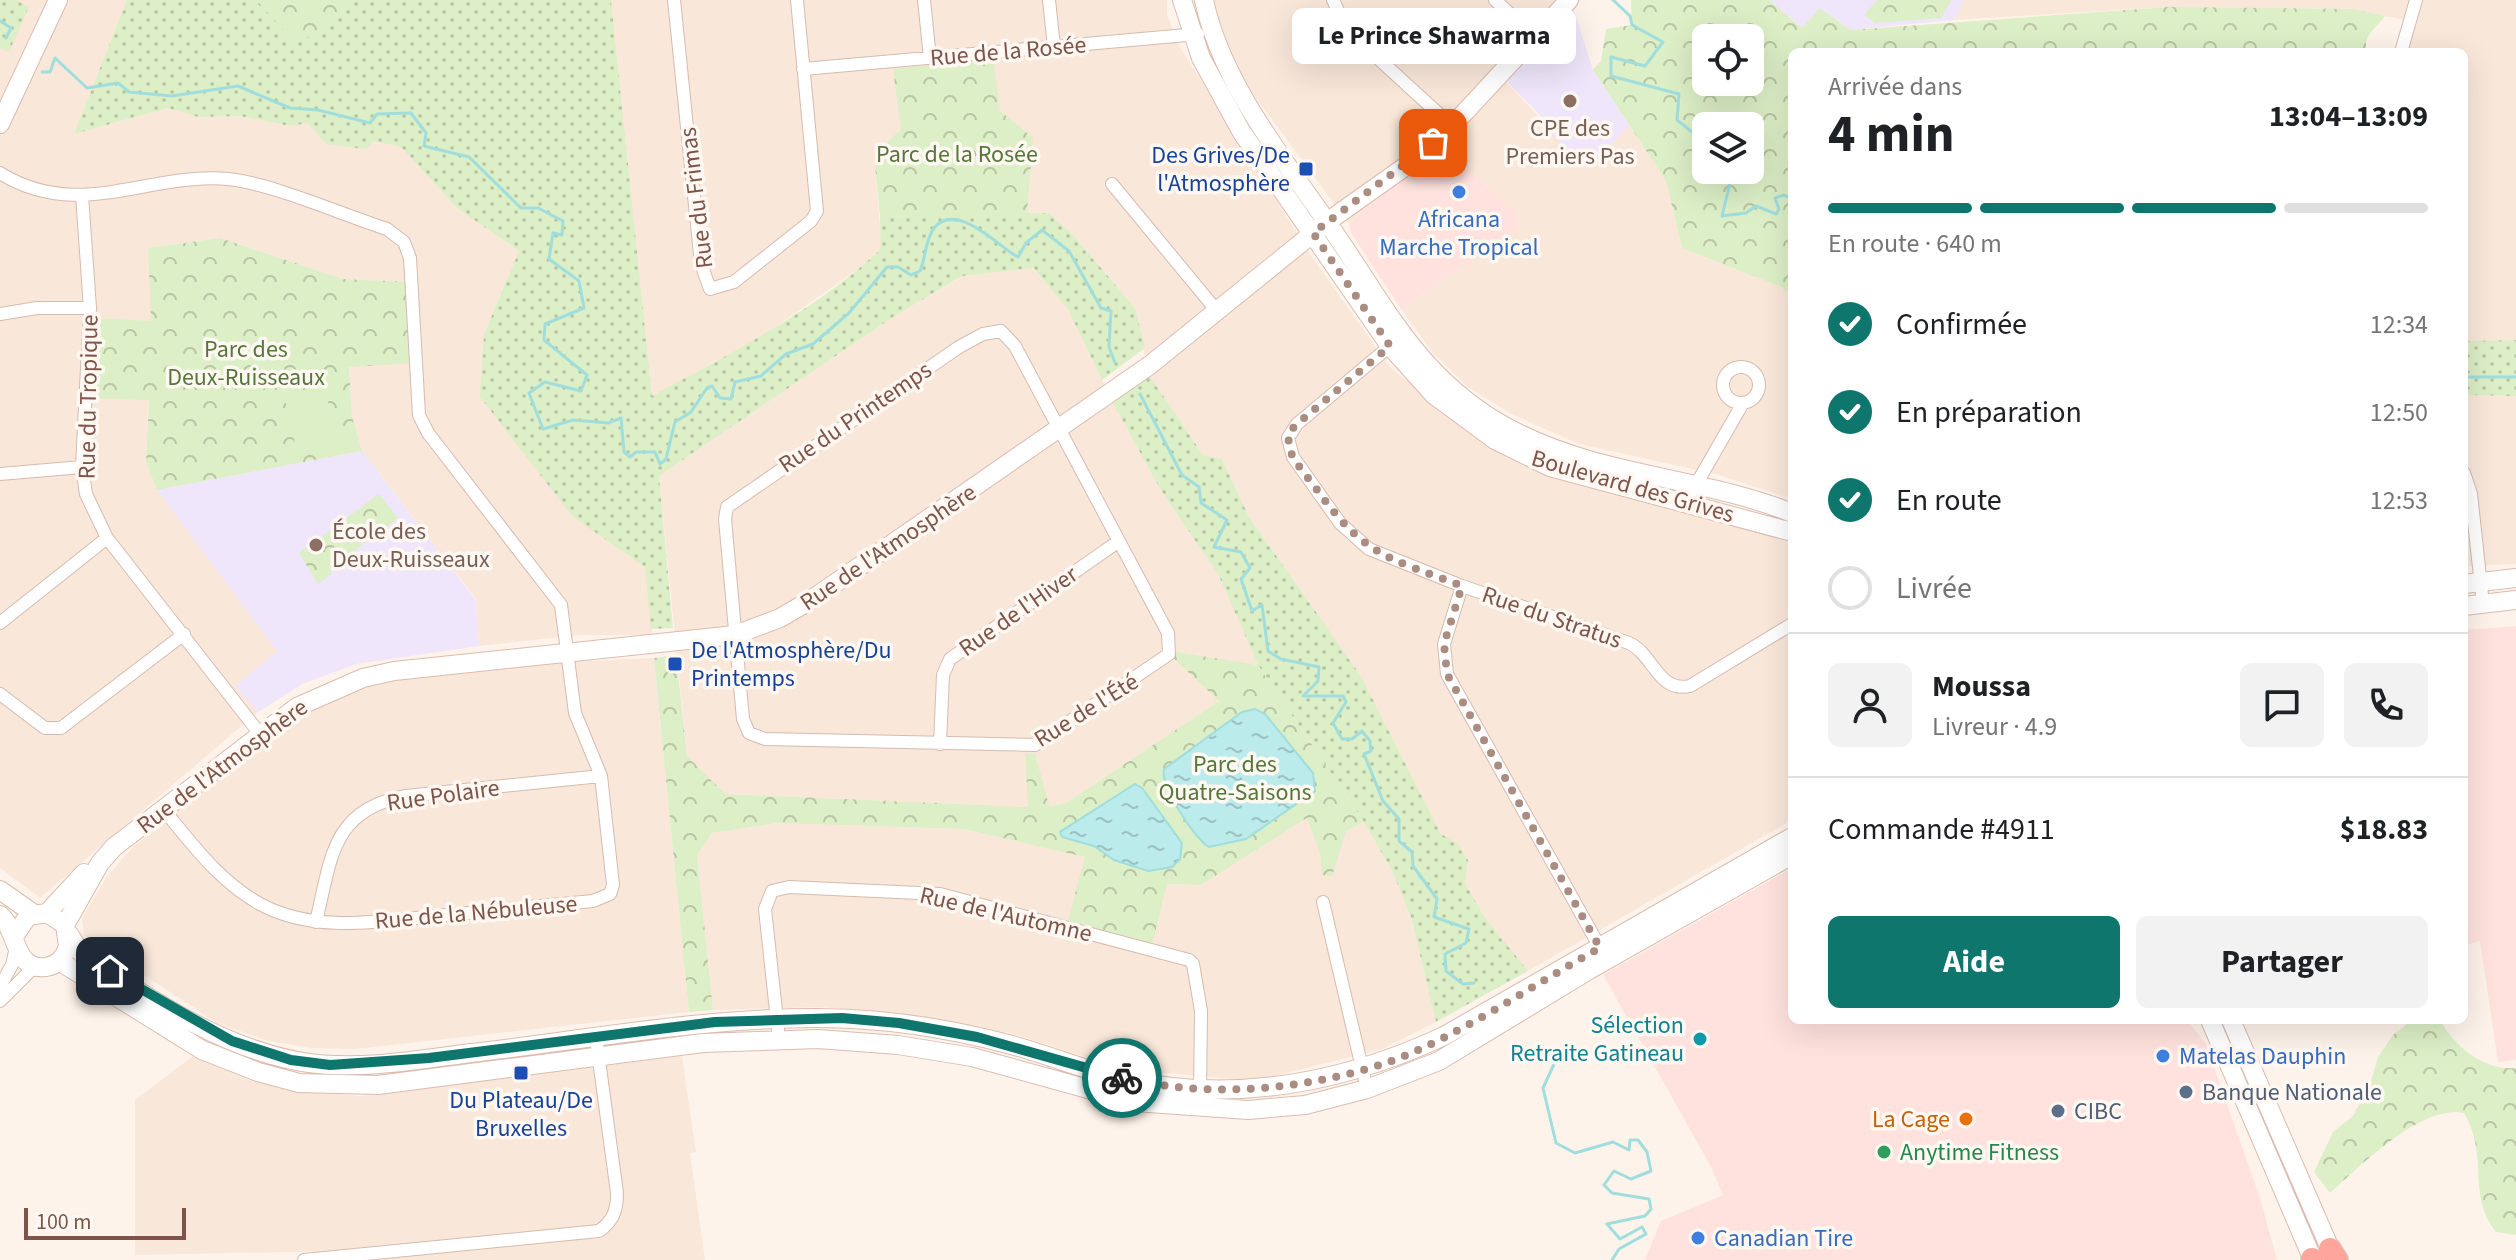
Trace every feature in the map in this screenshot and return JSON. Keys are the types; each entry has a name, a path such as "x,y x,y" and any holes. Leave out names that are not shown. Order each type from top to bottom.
{"main road":[{"path":"0,124 58,0"},
{"name":"Boulevard des Grives","path":"1182,0 1191,35 1222,100 1320,228 1397,341 1510,439 1569,473 1788,531"},
{"name":"Boulevard des Grives","path":"1204,0 1212,32 1237,85 1320,228"},
{"name":"Rue de l'Atmosphère","path":"67,930 100,863 114,847 313,697 363,678 394,671 735,635 780,618 811,600 1059,430 1217,311 1320,228 1413,161 1452,126 1569,0"},
{"name":"Boulevard des Grives","path":"1510,439 1698,484 1788,512"},
{"path":"2472,583 2516,578"},
{"path":"2473,605 2516,600"},
{"path":"59,961 202,1050 258,1072 299,1083 378,1085 714,1042 779,1039 876,1042 972,1057 1011,1065 1109,1096 1199,1109 1287,1107 1367,1089 1439,1061 1788,839"},
{"path":"0,890 67,930 81,953 195,1023 252,1049 291,1060 330,1065 373,1064 715,1022 871,1020 977,1037 1107,1075 1201,1088 1287,1087 1387,1062 1444,1036 1788,857"},
{"name":"Rue de l'Atmosphère","path":"40,914 83,873 100,863"},
{"path":"16,941 20,924 40,914"},
{"path":"0,915 23,959 35,966 59,961 66,952 67,930"},
{"path":"2212,1024 2323,1258"},
{"path":"2233,1024 2323,1258"},
{"path":"972,1057 977,1037"}],"street":[{"name":"Rue du Frimas","path":"674,0 701,264 710,289 734,282 815,217 817,205 797,0"},
{"path":"924,0 930,58"},
{"path":"1049,0 1054,47"},
{"path":"1333,0 1347,30 1452,126"},
{"path":"1495,0 1534,36"},
{"path":"2402,48 2416,0"},
{"name":"Rue de la Rosée","path":"803,69 1212,32"},
{"name":"Rue de la Nébuleuse","path":"0,173 57,195 232,179 396,233 404,242 410,258 418,405 423,424 558,598 564,617 575,713 601,776 613,885 603,899 359,923 316,922 266,907 235,888 206,861 164,810"},
{"path":"1112,184 1217,311"},
{"name":"Rue du Tropique","path":"82,195 90,308 82,467 86,494 107,538 260,734"},
{"path":"0,314 37,308 90,308"},
{"name":"Rue du Printemps","path":"735,635 725,519 727,507 959,347 992,331 1007,334 1059,430"},
{"name":"Rue du Stratus","path":"1397,341 1290,431 1288,445 1340,523 1358,541 1382,556 1636,646 1667,684 1677,689 1690,686 1788,626"},
{"path":"1686,502 1743,403"},
{"name":"Rue de l'Été","path":"735,635 743,719 749,733 765,739 1035,745 1164,660 1171,647 1168,633 1059,430"},
{"path":"0,474 82,467"},
{"path":"2468,485 2471,494 2473,605"},
{"path":"0,623 107,538"},
{"name":"Rue de l'Hiver","path":"940,744 943,675 950,659 1119,541"},
{"path":"1462,586 1444,644 1447,674 1604,954"},
{"path":"0,694 45,728 61,728 184,634"},
{"name":"Rue Polaire","path":"316,922 334,843 347,827 379,803 406,796 601,776"},
{"name":"Rue de l'Automne","path":"779,1039 765,909 772,891 789,887 940,894 1189,960 1193,964 1201,1011 1199,1109"},
{"path":"1323,902 1367,1089"},
{"path":"0,986 12,965 16,941"},
{"path":"0,1001 35,966"},
{"path":"304,1260 599,1231 608,1225 617,1206 617,1193 596,1038"}],"shaded area":[{"path":"0,0 127,0 74,134 168,108 198,117 240,116 290,126 308,123 401,147 457,208 519,251 484,334 572,516 646,567 652,635 581,635 479,646 476,599 362,451 352,416 349,367 410,282 343,279 220,238 148,248 152,321 146,462 157,490 302,684 258,712 40,898 0,868"},
{"path":"611,0 1167,0 1167,15 1181,49 1312,257 1390,367 1475,436 1738,520 1788,542 1788,822 1528,971 1484,916 1465,883 1457,843 1441,834 1361,676 1249,517 1222,459 1203,455 1149,376 1135,308 1072,234 1049,213 1027,215 1033,138 901,129 874,155 882,249 767,333 652,396"},
{"path":"1209,0 1581,0 1506,82 1588,169 1629,125 1666,181 1682,248 1781,287 1788,293 1788,498 1719,475 1579,444 1511,414 1468,387 1433,353 1401,309 1519,229 1439,143 1349,224 1250,90 1224,44"},
{"path":"1769,0 1964,0 1954,20 1849,30 1820,8 1802,28"},
{"path":"1964,0 2516,0 2516,340 2468,341 2468,48 2402,48 2408,21 2352,9 2168,7 1954,20"},
{"name":"CPE des Premiers Pas","path":"1573,7 1593,70 1629,125 1589,169 1547,130 1546,121 1506,81"},
{"path":"1439,143 1519,215 1519,229 1401,309 1351,233 1349,224"},
{"path":"1032,268 1068,308 1112,401 1160,489 1218,574 1258,665 1176,653 1173,658 1219,701 1066,803 1048,806 1035,753 1025,755 1029,807 725,794 687,756 659,476 890,319 963,276"},
{"path":"2468,395 2516,396 2516,564 2468,566"},
{"name":"École des Deux-Ruisseaux","path":"362,451 476,600 479,646 356,664 302,684 258,712 235,686 277,651 157,490"},
{"path":"2516,626 2516,1060 2498,1062 2480,941 2468,945 2468,630"},
{"path":"654,658 689,1012 355,1049 312,1048 269,1041 219,1024 84,936 82,918 106,878 133,847 286,723 355,689 414,677 540,663"},
{"path":"1307,818 1320,854 1322,875 1346,831 1364,822 1392,871 1411,917 1436,1022 1382,1049 1255,1081 1123,1069 1011,1033 902,1014 820,1007 713,1010 697,855 712,833 777,823 963,829 1086,857 1151,948 1166,884 1201,885"},
{"path":"1788,870 1788,1024 2190,1024 2206,1044 2260,1198 2277,1260 1645,1260 1661,1221 1723,1195 1710,1165 1603,975"},
{"path":"193,1056 284,1089 360,1096 682,1056 696,1152 690,1153 705,1260 337,1260 336,1251 135,1255 135,1100"}],"green space":[{"path":"0,0 16,0 29,7 9,52 0,48"},
{"path":"127,0 611,0 652,396 771,330 855,271 881,249 880,217 1049,213 1072,234 1135,308 1145,348 1102,380 1068,309 1033,268 962,276 890,319 659,476 673,628 651,629 645,567 572,516 480,397 484,334 519,251 457,208 401,147 374,141 366,149 326,144 308,123 290,126 240,116 198,117 168,108 74,134"},
{"path":"256,0 349,0 320,36 292,39"},
{"path":"1631,0 1769,0 1802,28 1820,8 1850,30 2168,7 2352,9 2385,16 2368,37 2366,48 1788,48 1788,293 1781,287 1682,248 1666,181 1593,70 1601,61 1606,29 1632,25"},
{"path":"1877,0 1952,0 1941,18 1875,23 1864,15"},
{"name":"Parc de la Rosée","path":"993,59 1000,111 1033,138 1027,215 880,217 874,155 901,129 893,69"},
{"name":"Parc des Deux-Ruisseaux","path":"220,238 343,279 410,282 415,363 349,367 352,416 362,451 157,490 146,462 149,400 90,398 94,318 151,321 148,248"},
{"path":"2516,340 2516,396 2468,395 2468,341"},
{"path":"1149,375 1203,455 1222,459 1249,517 1361,676 1441,834 1457,843 1468,860 1465,883 1484,916 1528,971 1436,1022 1411,917 1392,871 1364,822 1258,665 1218,574 1160,489 1112,401"},
{"path":"324,386 339,447 298,457 284,395"},
{"path":"379,494 398,518 330,569 332,574 318,584 299,553"},
{"name":"Parc des Quatre-Saisons","path":"1176,652 1258,665 1364,822 1346,831 1332,876 1322,875 1320,854 1307,818 1201,885 1167,884 1151,949 1066,928 1085,857 963,829 777,823 712,833 697,855 713,1010 689,1012 654,658 676,655 687,756 725,794 1028,807 1025,754 1035,753 1049,806 1066,803 1219,701 1173,658"},
{"path":"2407,1024 2442,1024 2471,1055 2493,1065 2516,1068 2516,1235 2496,1232 2487,1218 2482,1204 2476,1145 2464,1113 2448,1112 2411,1127 2374,1154 2330,1193 2314,1172 2333,1132 2353,1116 2370,1084 2378,1057 2393,1035"}],"water":[{"path":"1255,709 1265,714 1313,773 1315,791 1246,839 1209,847 1195,834 1179,811 1167,787 1164,769 1242,712"},
{"path":"1135,784 1142,788 1182,843 1180,859 1172,867 1148,871 1114,860 1094,846 1062,837 1060,832"}],"waterway":[{"path":"1613,0 1630,16 1632,25 1663,42 1645,66 1611,57 1611,76 1679,94 1677,120 1692,132"},
{"path":"0,21 11,28 6,38"},
{"path":"42,72 50,72 55,58 87,88 118,83 129,92 172,96 238,86 290,108 318,110 370,123 377,114 411,113 426,133 424,146 469,157 521,208 538,208 563,221 562,235 553,233 549,259 579,281 584,308 545,324 544,340 587,375 581,391 545,382 529,393 543,429 573,420 608,423 621,418 624,452 630,457 636,452 655,452 660,464 666,459 675,422 691,412 707,388 712,386 720,398 731,399 735,382 761,376 786,354 813,344 849,313 887,267 898,267 911,275 920,271 931,233 944,221 955,219 966,222 1018,257 1026,243 1042,230 1069,251 1101,308 1111,311 1109,347 1115,363"},
{"path":"1730,184 1722,216 1746,213 1756,206 1776,214 1779,209 1775,198 1788,197"},
{"path":"2468,377 2516,377"},
{"path":"1140,394 1182,475 1199,487 1201,503 1227,520 1214,547 1241,552 1250,568 1241,579 1252,611 1262,605 1268,651 1281,659 1319,667 1318,681 1303,696 1343,696 1346,702 1333,723 1342,739 1352,739 1362,731 1370,741 1371,751 1364,754 1383,801 1399,819 1399,841 1412,852 1413,866 1437,899 1434,917 1469,929 1466,943 1445,954 1446,971 1463,984 1474,983"},
{"path":"1517,1043 1555,1062 1543,1088 1556,1143 1575,1153 1613,1142 1629,1150 1630,1140 1638,1140 1647,1152 1651,1171 1631,1179 1614,1171 1604,1185 1612,1193 1649,1199 1651,1209 1645,1216 1607,1224 1620,1239 1642,1227 1646,1234 1619,1249 1612,1260"}],"way so far":[{"path":"1122,1078 1169,1086 1252,1089 1287,1087 1330,1078 1387,1062 1444,1036 1600,948 1447,674 1444,644 1462,586 1382,556 1358,541 1340,523 1293,457 1288,445 1290,431 1297,424 1390,346 1313,233 1433,143"}],"place":[{"name":"CPE des Premiers Pas","path":"1570,101"},
{"name":"Le Prince Shawarma","path":"1433,143"},
{"name":"Des Grives/De l'Atmosphère","path":"1306,169"},
{"name":"Africana Marche Tropical","path":"1459,192"},
{"name":"École des Deux-Ruisseaux","path":"316,545"},
{"name":"De l'Atmosphère/Du Printemps","path":"675,664"},
{"name":"Sélection Retraite Gatineau","path":"1700,1039"},
{"name":"Matelas Dauphin","path":"2163,1056"},
{"name":"Du Plateau/De Bruxelles","path":"521,1073"},
{"name":"Banque Nationale","path":"2186,1092"},
{"name":"CIBC","path":"2058,1111"},
{"name":"La Cage","path":"1966,1119"},
{"name":"Anytime Fitness","path":"1884,1152"},
{"name":"Canadian Tire","path":"1698,1238"}],"route":[{"path":"110,971 195,1023 232,1041 291,1060 330,1065 350,1066 429,1058 715,1022 842,1018 899,1023 977,1037 1122,1078"}]}
